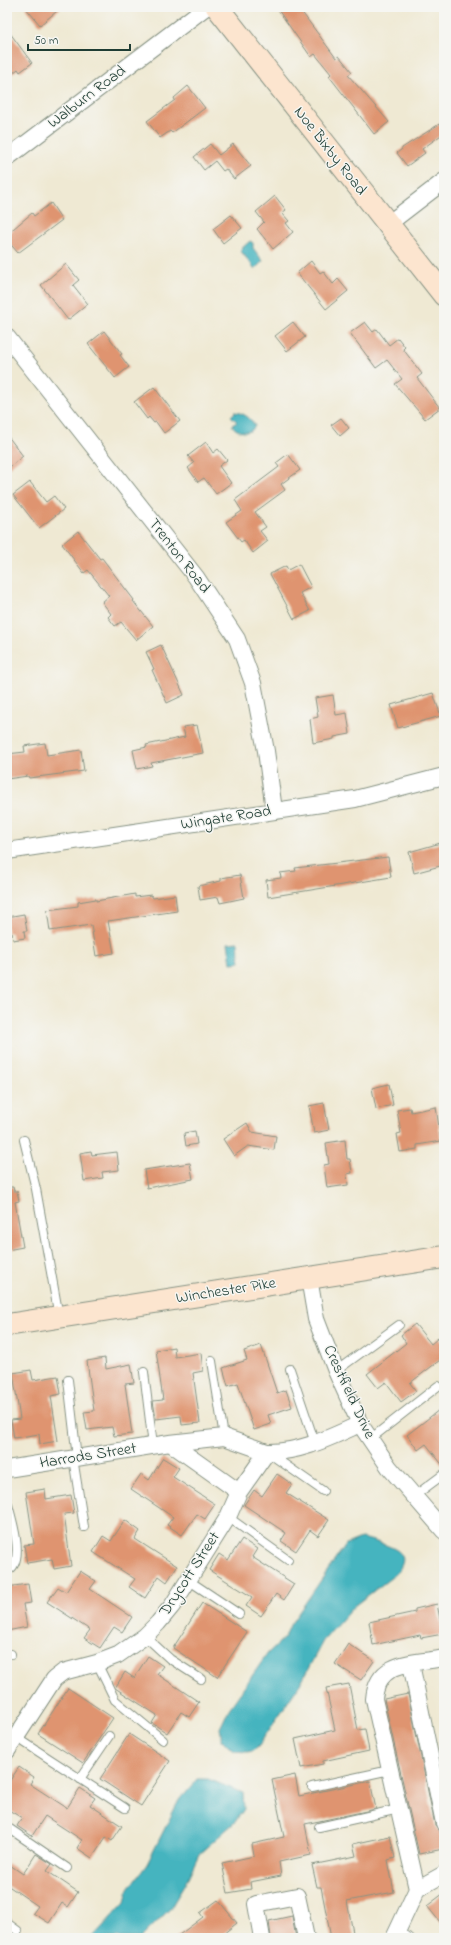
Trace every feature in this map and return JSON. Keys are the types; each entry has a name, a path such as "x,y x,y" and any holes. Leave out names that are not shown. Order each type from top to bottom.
{"main road":[{"name":"Noe Bixby Road","path":"217,7 444,295"},
{"name":"Winchester Pike","path":"7,1326 444,1256"}],"street":[{"name":"Walburn Road","path":"7,158 206,7"},
{"path":"388,224 444,181"},
{"name":"Trenton Road","path":"7,337 196,577 216,604 237,639 253,683 266,751 274,810"},
{"name":"Wingate Road","path":"7,851 355,799 444,776"},
{"name":"Crestfield Drive","path":"310,1278 316,1318 336,1371 360,1424 369,1440 413,1497 444,1531"},
{"name":"Harrods Street","path":"7,1469 170,1443 224,1438 267,1452 291,1450 315,1443 360,1424"},
{"path":"170,1443 239,1492"},
{"name":"Drycott Street","path":"7,1751 54,1679 63,1672 97,1663 118,1655 145,1636 172,1606 228,1516 239,1492 267,1452"},
{"path":"400,1936 417,1889 374,1699 375,1690 379,1680 386,1672 395,1667 444,1658"},
{"path":"411,1664 444,1823"},
{"path":"417,1889 444,1874"},
{"path":"262,1938 256,1904 297,1896 306,1938"}],"lane":[{"path":"24,1140 36,1190 59,1317"},
{"path":"336,1371 398,1325"},
{"path":"212,1361 224,1438"},
{"path":"290,1369 315,1443"},
{"path":"144,1372 153,1446"},
{"path":"68,1380 75,1458 84,1527"},
{"path":"369,1440 438,1386"},
{"path":"267,1452 323,1491"},
{"path":"413,1497 444,1474"},
{"path":"7,1501 18,1550 11,1570 7,1571"},
{"path":"228,1516 288,1560"},
{"path":"188,1580 239,1614"},
{"path":"145,1636 170,1659 201,1679"},
{"path":"97,1663 115,1700 163,1740"},
{"path":"80,1779 109,1736"},
{"path":"16,1737 125,1808"},
{"path":"312,1787 390,1770"},
{"path":"319,1827 399,1808"},
{"path":"7,1827 67,1868"},
{"path":"7,1923 18,1931"}],"water":[{"path":"250,241 253,243 253,248 263,261 255,269 240,250"},
{"path":"235,412 247,416 255,426 252,430 241,432 232,425 237,422 231,416"},
{"path":"238,942 240,962 231,963 228,943"},
{"path":"361,1538 380,1543 397,1550 402,1557 403,1562 401,1567 396,1574 354,1606 323,1641 300,1684 259,1745 253,1751 233,1751 222,1740 220,1728 229,1709 268,1653 285,1637 290,1625 346,1544"},
{"path":"197,1779 208,1779 243,1793 244,1809 235,1822 199,1854 185,1884 170,1909 141,1938 92,1938 125,1902 127,1892 147,1864 179,1800"}],"building":[{"path":"25,7 62,7 40,25"},
{"path":"276,7 298,7 336,58 339,56 352,72 348,75 389,122 374,134 329,76 331,74 315,54 311,57"},
{"path":"7,29 32,63 20,72 18,69 7,78"},
{"path":"188,86 205,108 172,133 170,131 160,138 147,121 175,100 174,98"},
{"path":"444,121 444,133 422,149 425,153 407,166 397,153 402,148"},
{"path":"210,144 219,155 233,144 251,166 234,179 226,169 223,171 215,161 204,170 194,157"},
{"path":"275,196 286,210 282,213 289,221 286,223 293,232 273,249 257,229 264,222 256,212"},
{"path":"51,203 62,220 18,253 7,240 7,234 32,213 34,216"},
{"path":"231,215 242,228 223,243 213,229"},
{"path":"311,261 320,273 323,271 333,284 338,279 348,291 326,309 297,273"},
{"path":"66,264 79,280 73,285 88,304 68,320 41,285"},
{"path":"293,322 305,337 287,351 275,336"},
{"path":"365,322 373,332 377,329 389,345 398,338 405,347 403,349 422,374 417,378 440,408 425,419 395,384 402,379 387,360 376,368 350,333"},
{"path":"104,331 122,354 120,355 129,367 115,378 88,344"},
{"path":"154,387 180,421 164,433 156,422 154,423 149,417 147,419 134,402"},
{"path":"341,418 349,428 340,436 331,425"},
{"path":"7,435 23,456 7,469"},
{"path":"206,442 213,453 218,449 227,460 219,466 231,483 216,494 204,478 198,482 188,468 194,463 188,456"},
{"path":"288,454 300,470 281,484 285,490 255,512 266,527 260,531 268,541 253,553 244,540 241,542 226,522 242,511 235,500 279,467 276,463"},
{"path":"30,482 46,502 54,496 64,509 39,528 13,495"},
{"path":"78,531 100,559 102,558 153,626 136,640 121,622 115,626 108,617 111,614 102,602 109,596 88,570 84,573 62,544"},
{"path":"299,564 311,587 300,593 310,611 294,619 270,574 286,566 288,570"},
{"path":"161,645 184,695 167,703 152,670 154,669 146,652"},
{"path":"433,693 441,716 398,728 391,705"},
{"path":"333,695 336,715 347,713 350,734 313,743 310,719 318,717 315,698"},
{"path":"197,725 203,753 151,763 152,766 137,769 133,750 147,747 146,745 185,737 183,727"},
{"path":"45,743 47,755 81,750 84,771 29,778 28,776 7,779 7,754 25,752 24,746"},
{"path":"444,842 444,865 414,873 409,852"},
{"path":"388,857 391,877 268,897 266,880 281,878 280,873 296,871 295,868"},
{"path":"240,875 244,898 220,903 218,897 200,900 198,886 221,881 221,878"},
{"path":"135,894 135,897 151,895 153,898 175,895 177,911 108,921 114,953 96,956 91,925 50,931 47,910 78,906 78,902 96,899 96,901"},
{"path":"24,914 27,931 24,931 25,938 13,940 12,933 7,932 7,917"},
{"path":"389,1084 393,1105 376,1109 372,1088"},
{"path":"324,1103 329,1130 314,1133 309,1106"},
{"path":"436,1107 441,1141 417,1145 417,1149 400,1152 397,1134 401,1133 397,1110 410,1108 411,1112"},
{"path":"247,1123 252,1132 276,1136 274,1150 248,1146 234,1156 223,1139"},
{"path":"195,1131 197,1144 186,1146 184,1133"},
{"path":"345,1140 347,1159 350,1159 352,1173 347,1174 348,1185 327,1188 324,1165 329,1164 326,1143"},
{"path":"91,1151 92,1155 117,1152 119,1170 102,1172 103,1178 84,1181 80,1153"},
{"path":"190,1163 193,1179 147,1188 144,1170"},
{"path":"7,1187 13,1187 14,1191 17,1191 19,1201 15,1202 23,1247 7,1250"},
{"path":"415,1324 431,1344 438,1338 444,1345 444,1357 410,1383 416,1391 401,1402 386,1382 378,1388 367,1374 406,1343 401,1335"},
{"path":"261,1345 277,1393 286,1390 292,1407 268,1415 271,1424 254,1430 238,1383 228,1386 223,1368 247,1360 244,1351"},
{"path":"174,1347 175,1357 201,1353 203,1371 193,1373 200,1423 182,1425 181,1416 156,1419 153,1401 163,1400 156,1350"},
{"path":"105,1358 106,1369 131,1364 134,1383 125,1384 132,1434 114,1436 112,1427 87,1430 84,1412 94,1411 87,1361"},
{"path":"31,1370 33,1380 58,1376 61,1394 51,1396 58,1441 40,1444 39,1434 14,1438 11,1420 20,1419 13,1373"},
{"path":"444,1406 444,1467 426,1444 418,1450 407,1435"},
{"path":"163,1458 179,1468 173,1477 215,1504 205,1519 197,1514 182,1535 167,1525 173,1517 131,1489 141,1474 149,1480"},
{"path":"277,1474 292,1484 286,1493 329,1520 318,1536 310,1530 296,1551 281,1541 286,1533 244,1505 254,1490 262,1496"},
{"path":"45,1489 46,1499 71,1495 74,1513 64,1514 71,1566 54,1569 52,1559 27,1563 24,1545 34,1544 26,1492"},
{"path":"125,1520 140,1531 135,1539 177,1566 167,1582 159,1576 145,1598 129,1587 135,1579 93,1552 103,1536 111,1541"},
{"path":"242,1539 257,1549 252,1557 294,1584 284,1600 276,1594 261,1616 246,1606 252,1597 209,1570 219,1554 228,1560"},
{"path":"80,1571 96,1581 90,1589 132,1617 122,1632 114,1627 100,1648 84,1638 90,1630 47,1602 58,1587 66,1592"},
{"path":"28,1584 31,1603 23,1604 27,1627 7,1631 7,1587"},
{"path":"202,1603 247,1632 217,1677 173,1648"},
{"path":"437,1604 443,1634 421,1638 420,1635 373,1645 369,1622 415,1612 415,1609"},
{"path":"348,1644 374,1661 361,1680 335,1664"},
{"path":"148,1656 163,1666 157,1674 199,1702 189,1717 181,1712 167,1733 152,1723 157,1715 115,1688 125,1672 134,1678"},
{"path":"349,1684 358,1730 365,1729 369,1751 323,1761 323,1764 301,1768 295,1739 335,1730 326,1688"},
{"path":"68,1688 113,1718 83,1763 38,1734"},
{"path":"408,1694 435,1825 440,1831 443,1849 419,1854 384,1699"},
{"path":"129,1734 170,1761 141,1806 100,1779"},
{"path":"19,1767 34,1777 30,1784 67,1808 80,1788 95,1798 90,1805 122,1826 112,1841 106,1837 92,1858 77,1848 82,1840 45,1816 32,1836 17,1826 22,1818 7,1809 7,1785"},
{"path":"295,1775 299,1796 370,1781 376,1809 305,1824 311,1855 279,1862 281,1876 250,1882 251,1889 228,1893 222,1863 254,1856 252,1844 284,1837 272,1780"},
{"path":"390,1836 395,1858 388,1860 394,1892 347,1901 354,1938 331,1938 321,1887 317,1887 312,1865 356,1856 353,1844"},
{"path":"36,1854 52,1864 47,1871 78,1892 68,1907 62,1903 49,1923 33,1913 38,1906 7,1885 7,1863 23,1874"},
{"path":"444,1893 444,1927 427,1906"},
{"path":"218,1900 237,1923 218,1938 175,1938 203,1917 200,1913"},
{"path":"292,1916 296,1938 271,1938 269,1921"}]}
